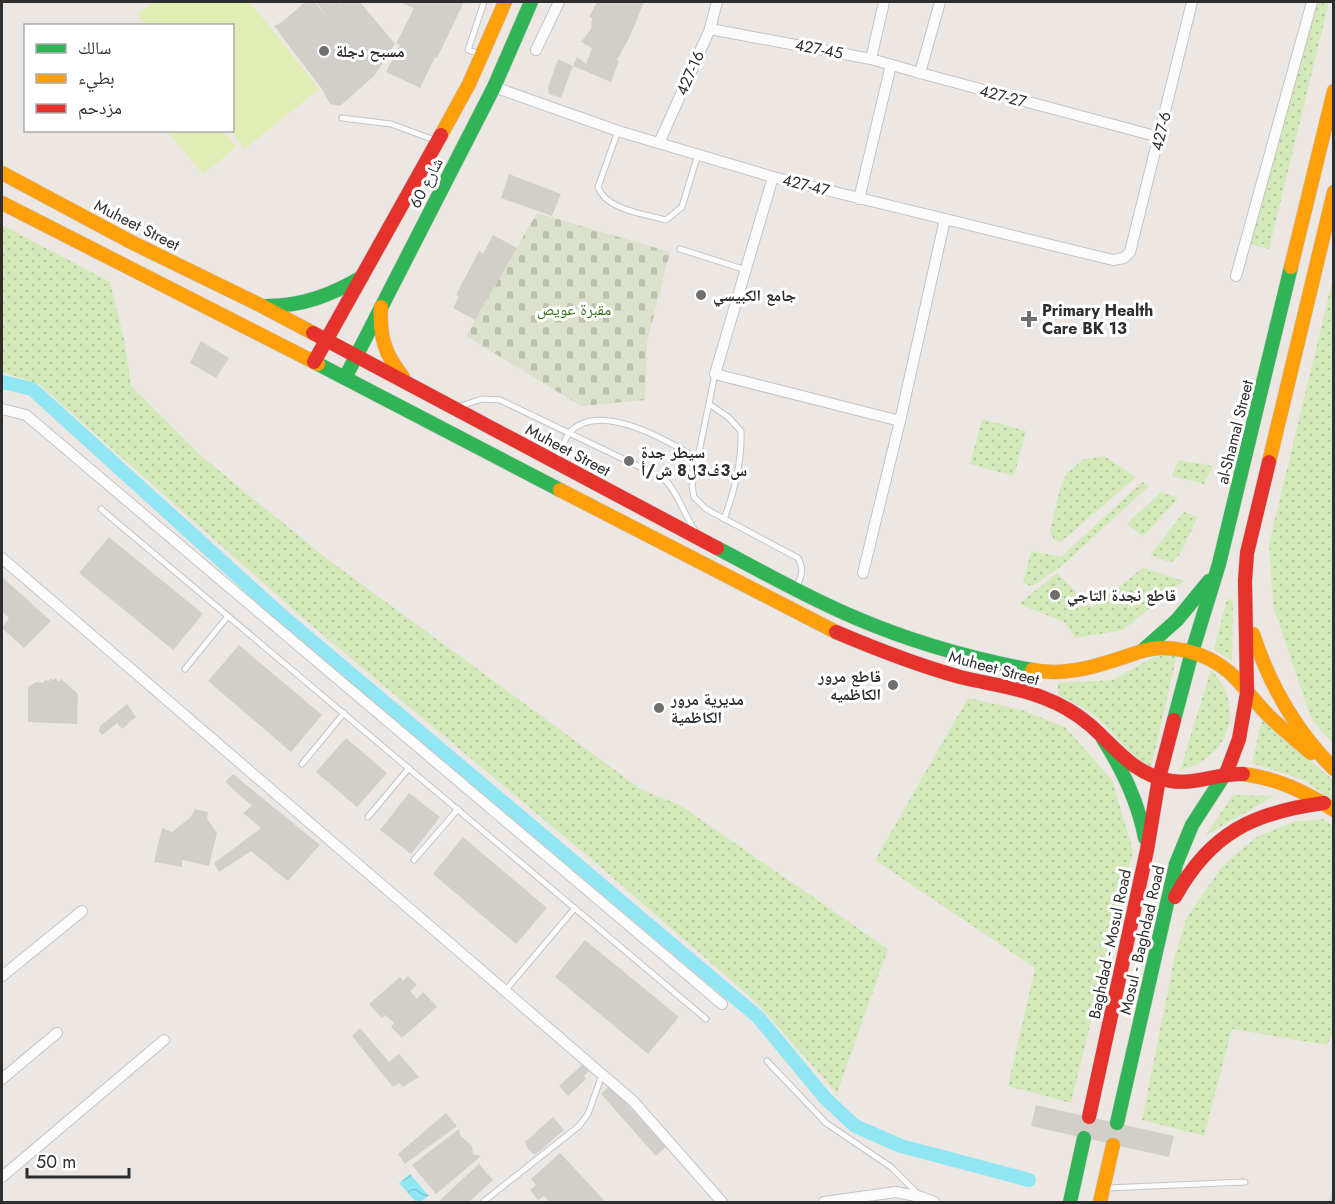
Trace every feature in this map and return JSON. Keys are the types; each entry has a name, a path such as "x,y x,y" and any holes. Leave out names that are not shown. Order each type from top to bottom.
{"main road":[{"name":"شارع 60","path":"314,362 469,84 505,2"},
{"name":"شارع 60","path":"345,378 494,87 531,2"},
{"name":"al-Shamal Street","path":"1159,778 1192,652 1219,564 1334,91"},
{"name":"Muheet Street","path":"2,173 131,242 356,355 588,480 795,589 857,619 909,638 989,662 1037,671 1080,670 1101,666 1142,651"},
{"path":"1329,807 1309,794 1277,781 1226,774 1239,739 1247,693 1245,569 1251,528 1334,192"},
{"name":"Muheet Street","path":"2,203 825,627 875,649 918,664 958,677 1037,695 1052,701 1080,717 1128,763 1146,774 1176,782 1193,782 1226,774"},
{"path":"260,305 288,306 310,303 336,294 362,278"},
{"path":"381,307 379,326 382,345 391,363 412,387"},
{"path":"553,486 561,477 558,464"},
{"path":"576,498 578,486 588,480"},
{"path":"1142,651 1169,628 1193,602 1219,564"},
{"path":"1246,603 1260,659 1272,685 1302,735 1334,770"},
{"path":"1142,651 1159,648 1192,652 1211,660 1229,672 1277,723 1334,770"},
{"path":"1103,739 1128,781 1141,819 1147,850"},
{"name":"Mosul - Baghdad Road","path":"1117,1124 1176,864 1199,813 1226,774"},
{"name":"Baghdad - Mosul Road","path":"1089,1117 1147,850 1159,778"},
{"path":"1161,936 1178,889 1192,868 1222,838 1250,820 1274,811 1298,805 1329,807"},
{"path":"1070,1203 1084,1138"},
{"path":"1100,1203 1113,1144"}],"street":[{"path":"536,50 559,2"},
{"name":"427-16","path":"659,143 710,28 717,2"},
{"path":"870,59 884,2"},
{"path":"920,73 940,2"},
{"name":"427-6","path":"1124,258 1130,252 1191,2"},
{"path":"1236,276 1312,2"},
{"name":"427-45","path":"710,28 891,65"},
{"path":"859,198 891,65"},
{"name":"427-27","path":"891,65 1159,137"},
{"name":"427-47","path":"494,87 618,130 773,177 1113,260 1124,258"},
{"path":"773,177 715,374 900,421"},
{"path":"863,573 945,219"},
{"path":"2,409 26,415 722,1004"},
{"path":"2,558 633,1101 722,1203"},
{"path":"2,976 82,911"},
{"path":"2,1079 57,1033"},
{"path":"2,1177 164,1040"},
{"path":"824,1203 896,1192 921,1197 934,1203"}],"lane":[{"path":"482,55 468,50 484,2"},
{"path":"342,118 391,124 438,141"},
{"path":"618,130 598,188 610,204 666,220 682,207 698,154"},
{"path":"680,249 746,270"},
{"path":"715,374 692,486 694,497 702,506 724,519 798,558 802,566 802,574 795,589"},
{"path":"454,409 482,399 494,399 663,478 671,486 686,517 703,540"},
{"path":"709,404 728,417 741,430 741,455 730,505 724,519"},
{"path":"558,464 569,433 588,422 610,420 656,435 698,459"},
{"path":"101,509 706,1019"},
{"path":"185,669 228,616"},
{"path":"302,764 344,713"},
{"path":"368,817 409,768"},
{"path":"414,860 458,809"},
{"path":"505,991 575,908"},
{"path":"767,1061 826,1123 891,1167 921,1197"},
{"path":"483,1203 579,1126 588,1114 602,1075"},
{"path":"1103,1188 1245,1182"}],"green space":[{"path":"153,2 250,2 319,89 244,149 231,132 234,132 234,24 145,24 137,14"},
{"path":"1306,2 1329,2 1269,249 1249,244"},
{"path":"168,132 224,132 236,147 203,174"},
{"name":"مقبرة عويص","path":"537,213 670,252 647,342 645,400 581,406 466,336"},
{"path":"2,225 110,282 125,344 131,386 201,456 326,558 642,790 680,805 888,949 837,1093 754,1000 590,858 303,618 39,384 2,372"},
{"path":"1333,278 1333,744 1311,718 1273,606 1269,544"},
{"path":"982,419 1026,431 1014,476 970,464"},
{"path":"1104,456 1136,477 1061,542 1054,540 1050,531 1060,489 1067,473 1084,459"},
{"path":"1178,460 1213,466 1204,484 1172,476"},
{"path":"1142,482 1149,486 1063,565 1032,586 1023,583 1031,551 1061,557"},
{"path":"1161,492 1178,498 1143,537 1127,524"},
{"path":"1184,512 1198,517 1179,555 1171,563 1150,555"},
{"path":"1143,568 1184,581 1123,630 1076,638 1064,622 1019,604 1057,573 1092,608"},
{"path":"1227,599 1233,600 1232,661 1214,649"},
{"path":"1177,655 1151,767 1129,751 1094,715 1058,695 1058,683 1113,680 1152,658"},
{"path":"1211,670 1222,684 1228,700 1230,715 1227,730 1221,743 1211,755 1197,764 1180,770"},
{"path":"968,698 1022,710 1065,727 1112,780 1133,851 1071,1103 1008,1086 1035,968 875,860"},
{"path":"1262,720 1333,780 1333,801 1304,780 1252,763"},
{"path":"1233,795 1274,796 1205,836"},
{"path":"1323,819 1334,827 1334,1030 1327,1045 1232,1029 1204,1136 1142,1120 1175,955 1187,917 1221,868 1257,837 1293,822"}],"water":[{"path":"410,1174 429,1196 420,1202 416,1202 399,1183"}],"building":[{"name":"مسبح دجلة","path":"305,2 315,2 333,24 316,2 337,2 339,4 360,2 395,44 375,75 340,106 330,104 322,89 274,26"},
{"path":"399,2 464,2 420,88 386,72 400,45 396,44 414,8"},
{"path":"597,2 644,2 617,60 619,61 611,82 573,66 577,57 586,64 592,48 581,42 591,29 592,18 589,17"},
{"path":"558,59 573,66 561,98 549,94 548,88"},
{"path":"509,174 561,194 552,216 501,198"},
{"path":"493,235 517,248 475,320 453,308 459,296 456,295 479,251 483,254"},
{"path":"201,341 229,358 216,378 190,363"},
{"path":"109,537 203,614 173,650 79,573"},
{"path":"2,577 51,621 24,648 2,628 9,618 2,611"},
{"path":"239,645 322,715 291,752 208,681"},
{"path":"51,678 53,680 56,678 58,682 61,679 78,694 77,724 28,722 28,687 36,682 49,681"},
{"path":"127,704 136,717 122,729 117,723 102,735 99,731 100,726"},
{"path":"346,738 387,773 357,807 316,772"},
{"path":"233,774 320,845 288,881 251,851 219,872 214,863 261,828 243,813 252,806 225,782"},
{"path":"409,793 440,817 411,854 380,830"},
{"path":"195,809 208,812 207,819 217,833 209,866 182,860 182,867 154,862 162,828 172,832 191,817"},
{"path":"463,837 547,908 516,944 433,874"},
{"path":"585,940 679,1017 648,1054 555,977"},
{"path":"408,976 417,985 410,991 417,999 423,992 437,1007 402,1038 391,1027 394,1023 385,1015 382,1018 369,1004 400,977 403,981"},
{"path":"360,1028 389,1062 399,1054 419,1077 403,1087 399,1083 393,1087 352,1036"},
{"path":"584,1063 590,1070 584,1076 586,1079 568,1096 559,1086"},
{"path":"607,1088 613,1089 666,1147 656,1156 601,1094"},
{"path":"1036,1105 1174,1136 1169,1157 1031,1126"},
{"path":"446,1113 457,1126 405,1164 398,1154"},
{"path":"553,1117 564,1130 535,1155 528,1149 525,1142"},
{"path":"459,1129 460,1135 472,1146 473,1154 481,1156 436,1194 412,1165"},
{"path":"560,1153 604,1200 601,1202 549,1202 544,1196 538,1200 530,1190 536,1185 531,1179"},
{"path":"479,1164 493,1180 469,1202 438,1202"}],"waterway":[{"path":"2,382 32,389 280,614 758,1017 825,1098 855,1126 901,1146 1029,1180"}],"railway":[{"path":"1330,1202 1334,1190"}],"traffic: fast":[{"path":"345,378 494,87 531,2"},
{"path":"1174,720 1219,564 1291,267"},
{"path":"267,306 305,302 362,277"},
{"path":"318,364 560,490"},
{"path":"717,548 820,602 877,627 942,649 1032,670"},
{"path":"1142,651 1177,620 1209,581"},
{"path":"1103,739 1129,786 1145,838"},
{"path":"1117,1123 1176,864 1192,825 1227,771"},
{"path":"1070,1202 1084,1138"}],"traffic: slow":[{"path":"441,135 469,84 505,2"},
{"path":"1291,267 1334,91"},
{"path":"2,173 131,242 313,333"},
{"path":"1269,462 1334,192"},
{"path":"2,203 318,364"},
{"path":"381,307 384,345 403,377"},
{"path":"560,490 836,632"},
{"path":"1253,634 1267,672 1285,706 1307,739 1334,769"},
{"path":"1032,670 1073,671 1150,649 1174,649 1198,654 1229,672 1270,717 1311,753"},
{"path":"1243,774 1290,787 1334,810"},
{"path":"1100,1202 1113,1145"}],"traffic: jam":[{"path":"314,362 441,135"},
{"path":"313,333 717,548"},
{"path":"1227,771 1239,739 1247,693 1245,581 1247,553 1269,462"},
{"path":"836,632 928,667 1050,700 1085,721 1136,767 1158,778 1180,782 1243,774"},
{"path":"1089,1117 1147,850 1159,778 1174,720"},
{"path":"1175,897 1203,857 1236,829 1276,812 1324,803"}],"place":[{"name":"مسبح دجلة","path":"324,51"},
{"name":"جامع الكبيسي","path":"701,295"},
{"name":"Primary Health Care BK 13","path":"1029,319"},
{"name":"سيطر جدة س3ف3ل8 ش/أ","path":"629,461"},
{"name":"قاطع نجدة التاجي","path":"1055,595"},
{"name":"قاطع مرور الكاظميه","path":"893,685"},
{"name":"مديرية مرور الكاظمية","path":"659,708"}]}
